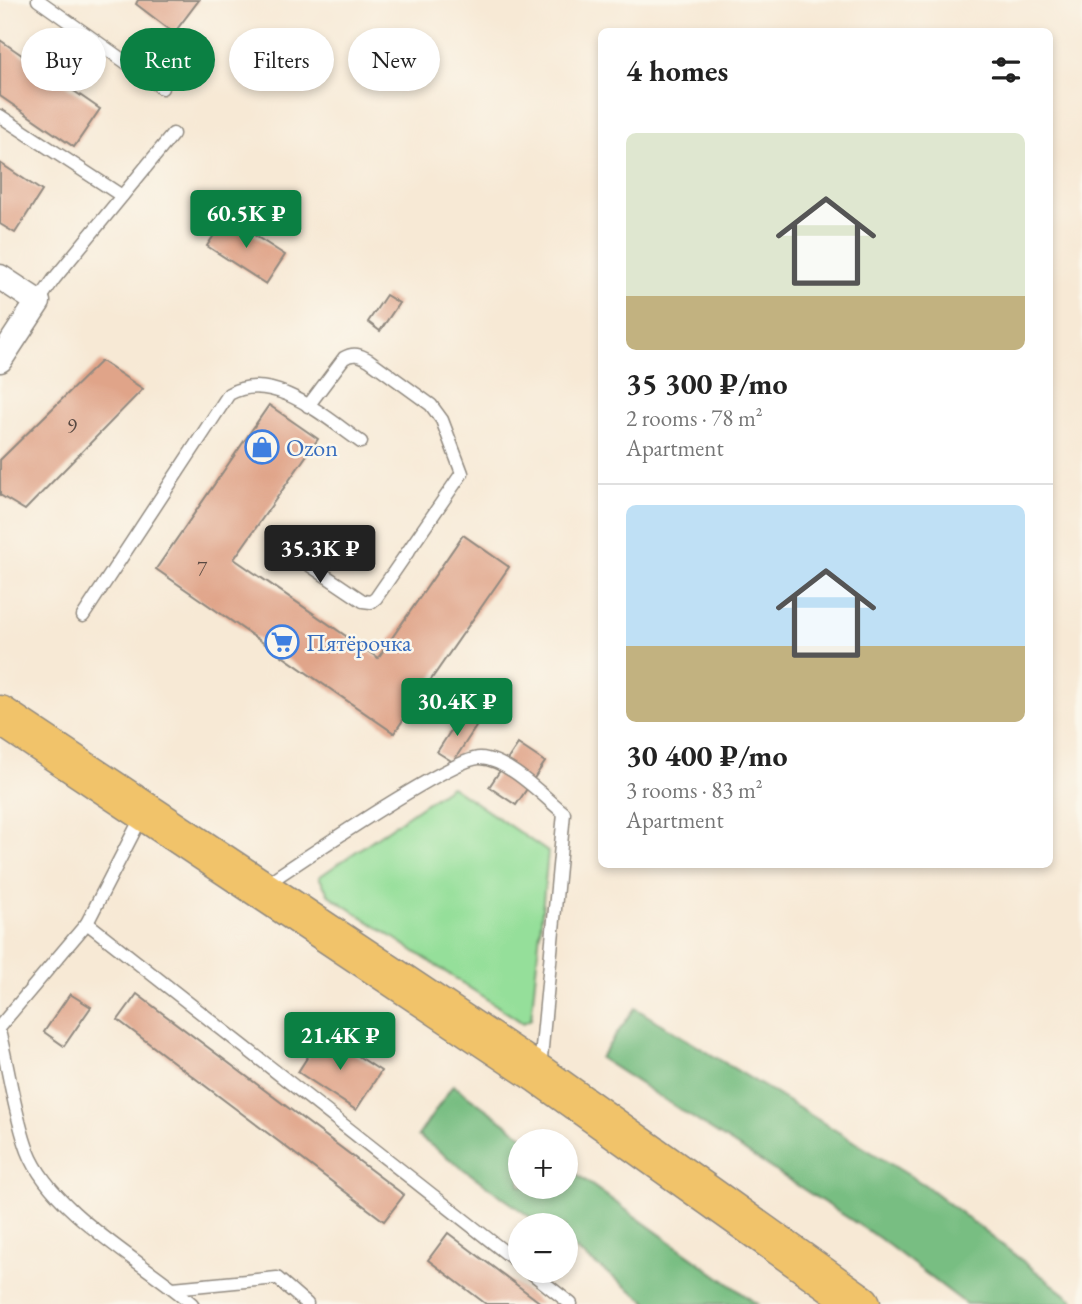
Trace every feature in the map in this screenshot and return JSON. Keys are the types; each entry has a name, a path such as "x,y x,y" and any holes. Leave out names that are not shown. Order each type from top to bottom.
{"main road":[{"path":"0,715 540,1075 861,1304"}],"street":[{"path":"0,277 38,302 0,360"}],"lane":[{"path":"38,0 120,58"},
{"path":"0,116 122,196"},
{"path":"38,302 173,134"},
{"path":"308,406 344,358 350,354 358,354 431,405 442,420 462,473 371,602 363,601 308,564"},
{"path":"83,616 229,394 252,385 296,397 361,442"},
{"path":"260,888 439,774 478,757 501,762 564,813 540,1075"},
{"path":"0,1026 87,923 144,812"},
{"path":"87,923 508,1255"},
{"path":"0,1035 29,1152 50,1186 93,1229 192,1304"},
{"path":"173,1287 276,1278 307,1304"},
{"path":"544,1283 571,1304"}],"green space":[{"path":"451,786 548,852 531,1019 523,1023 329,895 319,877"},
{"path":"635,1008 925,1185 1078,1304 966,1304 879,1238 600,1058"},
{"path":"453,1085 514,1129 508,1129 508,1199 578,1199 578,1175 757,1304 650,1304 578,1251 578,1213 524,1213 418,1136"}],"building":[{"path":"138,0 199,0 178,28 167,28 136,4"},
{"path":"0,40 21,54 21,91 74,91 100,109 74,147 0,96"},
{"path":"0,163 42,191 15,233 0,224"},
{"path":"226,217 285,255 266,284 207,246"},
{"path":"386,295 399,303 380,331 368,322"},
{"path":"101,361 143,389 25,510 0,495 0,460"},
{"path":"269,405 318,439 234,559 378,658 463,535 509,567 394,733 156,569"},
{"path":"461,715 477,725 453,762 437,752"},
{"path":"518,744 545,762 516,805 489,787"},
{"path":"70,994 91,1007 64,1046 44,1032"},
{"path":"137,994 404,1195 384,1221 118,1020"},
{"path":"323,1033 381,1071 356,1110 298,1072"},
{"path":"448,1233 508,1278 508,1283 514,1283 542,1304 486,1304 428,1260"}],"place":[{"name":"Ozon","path":"262,447"},
{"name":"Пятёрочка","path":"282,642"}]}
